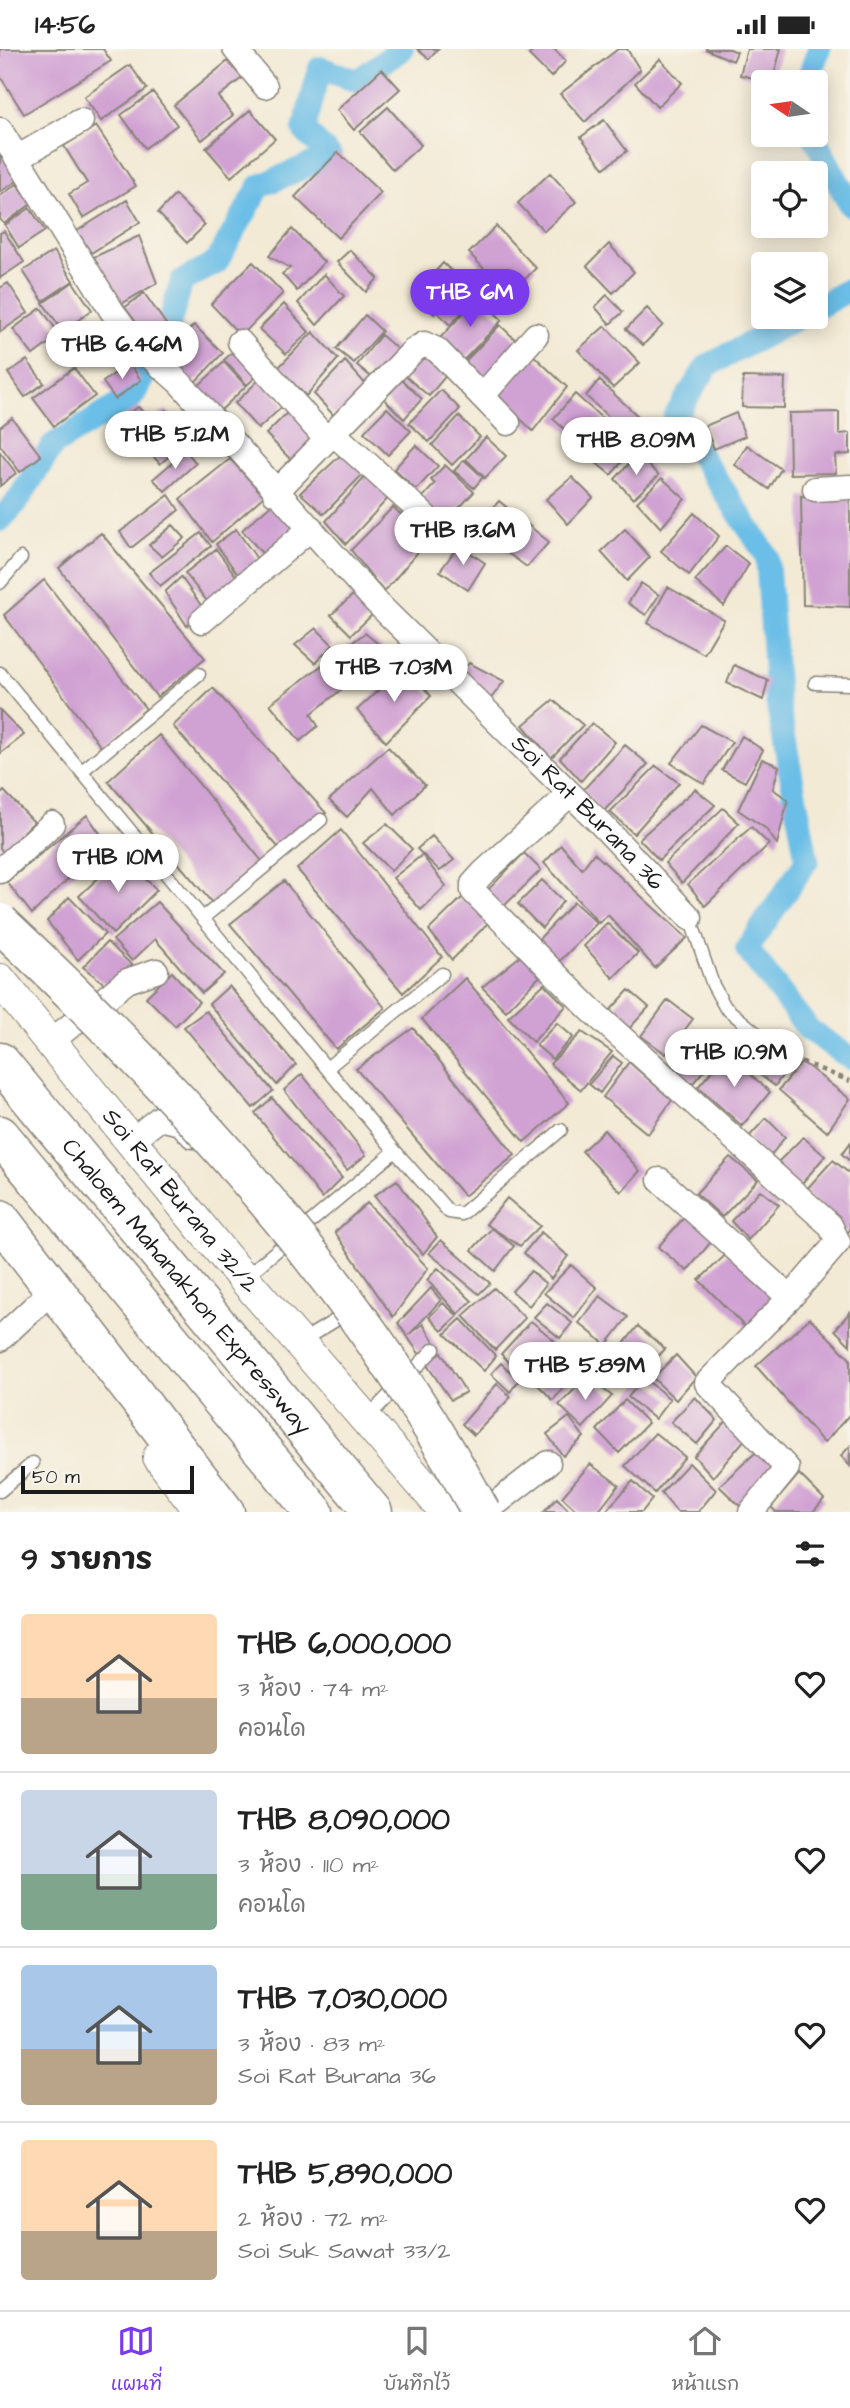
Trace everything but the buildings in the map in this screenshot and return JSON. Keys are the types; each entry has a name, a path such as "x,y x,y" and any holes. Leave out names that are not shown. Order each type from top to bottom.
{"highway":[{"path":"0,923 148,1066 282,1216 371,1331 483,1512"},
{"name":"Chaloem Mahanakhon Expressway","path":"0,1062 373,1512"},
{"name":"Chaloem Mahanakhon Expressway","path":"0,1135 307,1505"},
{"path":"0,1219 225,1512"}],"street":[{"path":"235,49 265,86"},
{"path":"17,158 81,121"},
{"name":"Soi Rat Burana 36","path":"0,130 112,311 375,601 570,794 690,918"},
{"path":"482,396 536,335"},
{"path":"240,342 330,436 425,516"},
{"path":"275,493 413,351 424,344 437,350 508,423"},
{"path":"815,489 850,488"},
{"path":"202,621 311,528"},
{"path":"570,794 483,873 473,884 473,891 591,1010 844,1239 707,1383 787,1468 751,1512"},
{"path":"0,871 52,824"},
{"path":"50,1042 127,981 156,971"},
{"name":"Soi Rat Burana 32/2","path":"0,980 244,1278 446,1512"},
{"path":"131,1141 160,1118 171,1118 181,1123 229,1174"},
{"path":"660,1180 790,1298"},
{"path":"0,1241 200,1512"},
{"path":"0,1315 39,1292"},
{"path":"0,1339 39,1292"},
{"path":"483,1512 548,1463"}],"lane":[{"path":"0,583 21,558"},
{"path":"0,673 449,1212 462,1214 561,1130"},
{"path":"82,772 199,674"},
{"path":"815,684 850,684"},
{"path":"203,918 321,820"},
{"path":"690,918 713,985 725,1007 779,1052"},
{"path":"327,1067 442,974"},
{"path":"244,1278 396,1151"},
{"path":"300,1342 349,1312"},
{"path":"366,1419 434,1349"},
{"path":"0,1491 33,1462"}],"path":[{"path":"779,1052 850,1081"}],"waterway":[{"path":"0,520 16,503 53,445 132,397 163,345 182,281 216,263 260,186 330,156 304,130 320,68 357,81 402,49"},
{"path":"811,70 819,49"},
{"path":"819,147 850,205"},
{"path":"828,301 850,289"},
{"path":"776,329 707,366 675,417 767,556 777,700 807,860 747,949 808,1029 850,1058"}]}
